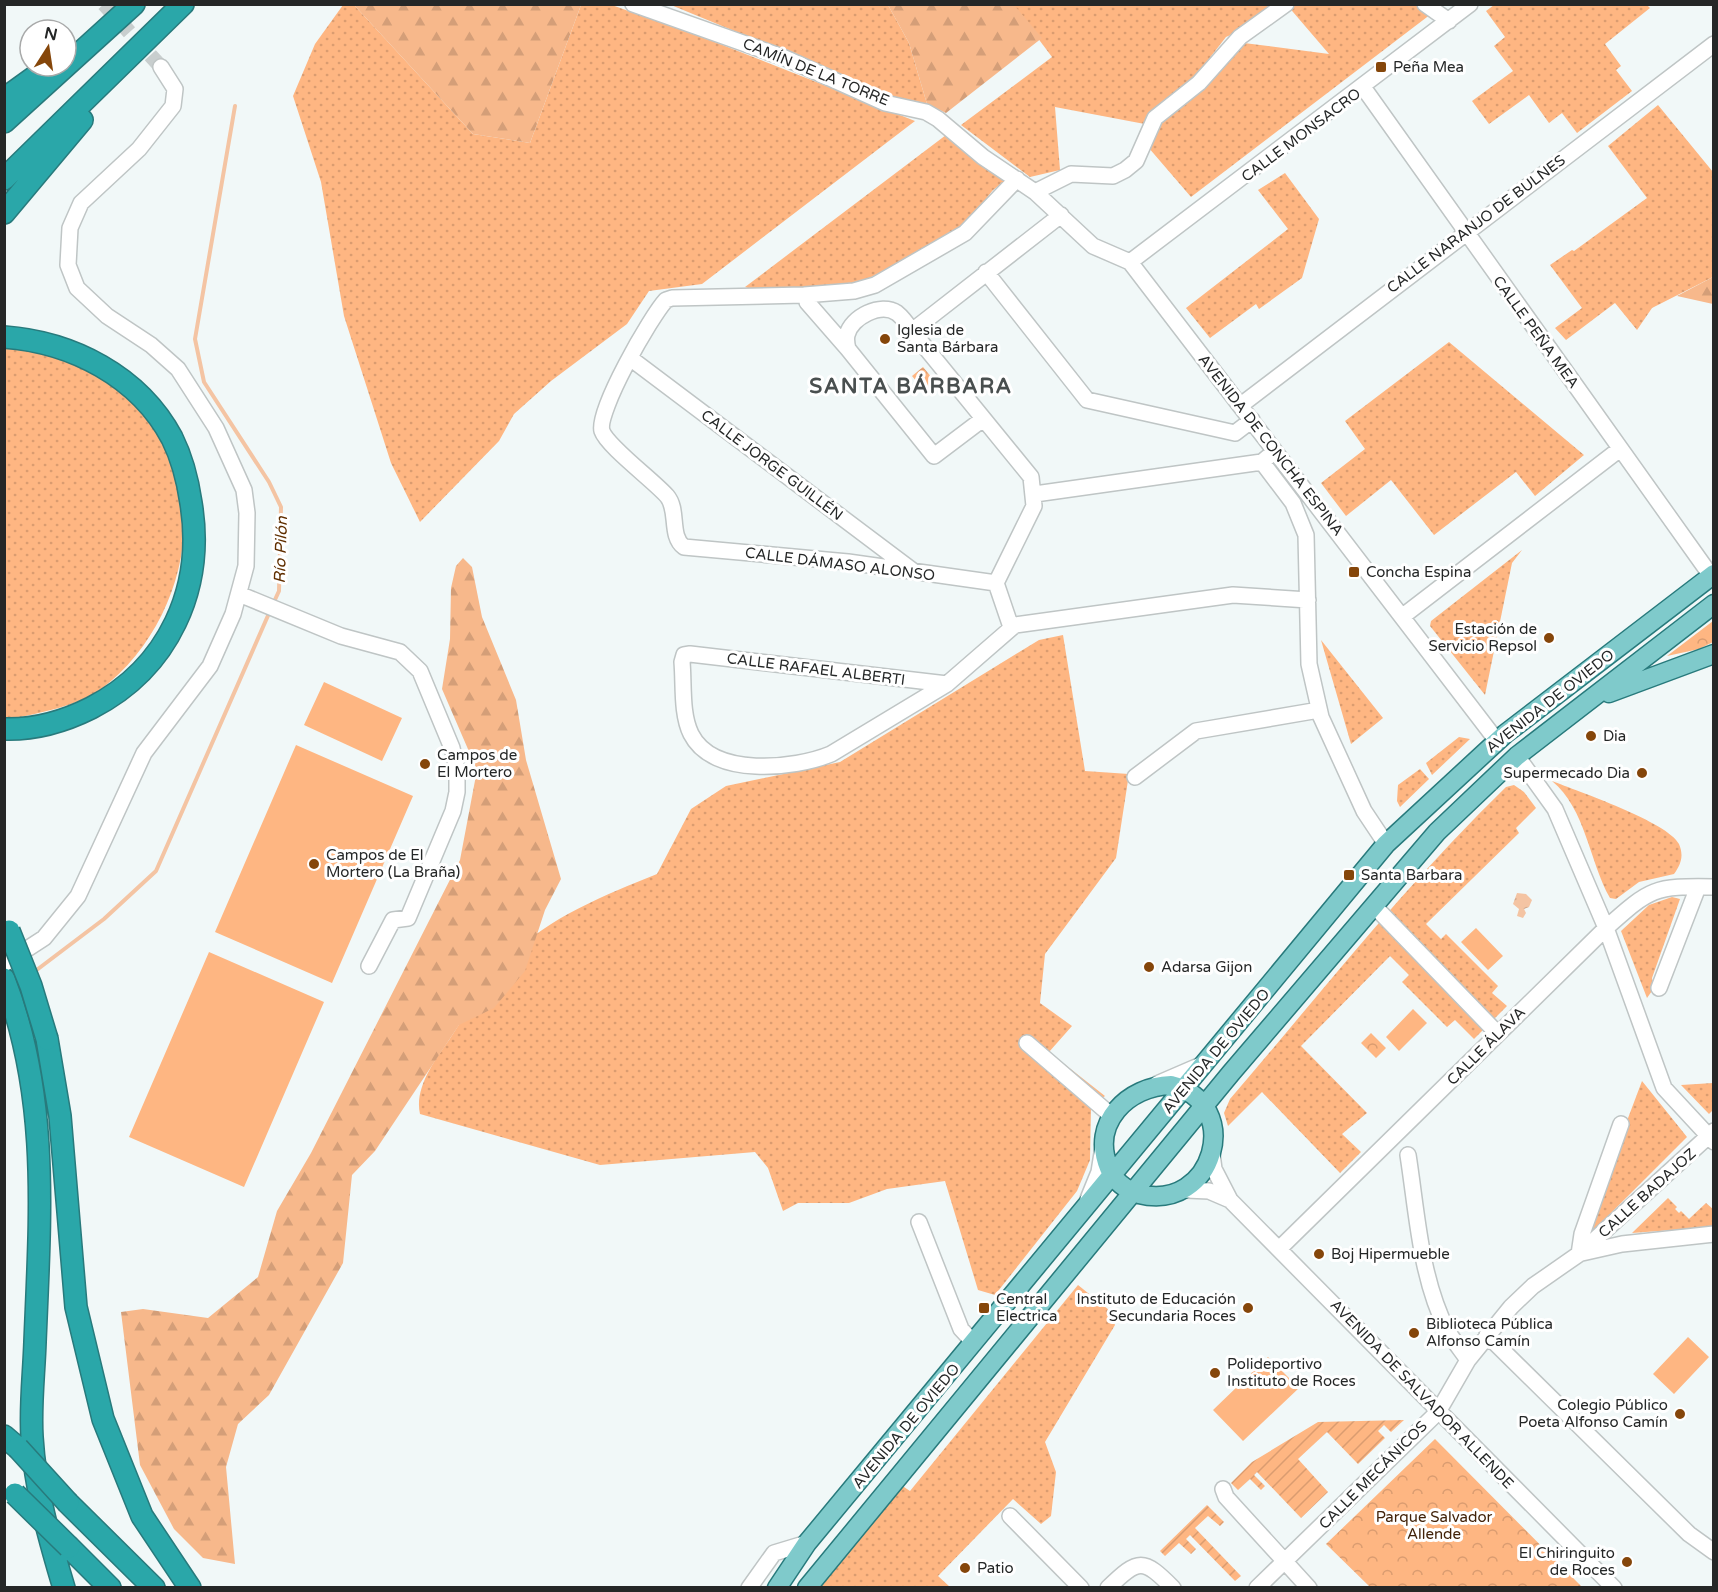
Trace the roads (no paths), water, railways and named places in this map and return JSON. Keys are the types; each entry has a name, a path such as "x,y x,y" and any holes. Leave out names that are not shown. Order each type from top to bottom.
{"highway":[{"path":"78,44 132,4"},
{"path":"4,122 132,4"},
{"path":"4,178 183,4"},
{"path":"4,213 151,36"},
{"path":"4,99 33,78"},
{"path":"4,337 55,345 92,360 127,384 153,412 172,438 188,480 194,520 195,554 186,598 170,635 141,673 107,700 70,719 19,730 4,729"},
{"path":"7,927 32,986 47,1039 60,1116 76,1307 103,1419 142,1516 190,1587"},
{"path":"4,979 27,1050 39,1122 41,1189 32,1436 43,1517 64,1587"},
{"path":"11,1442 68,1503 154,1587"},
{"path":"10,1489 110,1587"}],"main road":[{"name":"AVENIDA DE OVIEDO","path":"777,1587 807,1543 1186,1089 1386,844 1497,741 1712,576"},
{"name":"AVENIDA DE OVIEDO","path":"807,1587 1114,1214 1437,832 1517,756 1713,604"},
{"name":"AVENIDA DE OVIEDO","path":"1588,701 1713,654"},
{"path":"1114,1214 1137,1203 1186,1190 1202,1173 1212,1154 1214,1133 1205,1105 1186,1089 1171,1085 1153,1086 1135,1093 1113,1117 1104,1141 1106,1157 1113,1176 1133,1192 1155,1198"}],"street":[{"name":"CAMÍN DE LA TORRE","path":"633,4 785,58 885,103 926,112 938,119 983,157 1017,179"},
{"path":"1035,192 1071,174 1113,176 1125,170 1136,161 1155,118 1199,82 1240,37 1286,4"},
{"path":"1425,4 1449,21"},
{"name":"CALLE MONSACRO","path":"1130,262 1470,4"},
{"name":"CALLE NARANJO DE BULNES","path":"1240,405 1713,44"},
{"path":"4,964 44,938 78,896 144,753 210,666 223,640 246,567 247,513 244,490 216,428 178,369 151,345 106,316 77,288 68,265 70,228 81,203 139,149 173,106 175,89 161,67"},
{"name":"CALLE PEÑA MEA","path":"1363,87 1712,576"},
{"name":"AVENIDA DE CONCHA ESPINA","path":"1017,179 1035,192 1093,246 1130,262 1497,741"},
{"path":"630,358 666,300 672,298 804,296 854,291 875,285 965,233 1017,179"},
{"path":"912,331 1061,215"},
{"path":"986,272 1086,400 1235,433 1252,420"},
{"path":"807,302 934,456 983,419"},
{"path":"848,349 846,336 852,326 874,310 883,308 896,313 1031,477 1035,494 1034,506 996,583 1011,627"},
{"name":"CALLE DÁMASO ALONSO","path":"630,358 608,399 602,430 605,437 668,497 678,540 684,547 848,562 996,583"},
{"name":"CALLE JORGE GUILLÉN","path":"630,358 914,571"},
{"path":"1402,616 1620,449"},
{"path":"1035,494 1262,462 1276,450"},
{"path":"1262,462 1289,498 1302,521 1306,535 1310,664 1319,710 1364,811 1386,844"},
{"path":"239,594 341,636 400,652 420,671 452,748 458,769 453,811 408,918 393,920 369,966"},
{"path":"947,684 970,667 1011,627 1233,595 1308,600"},
{"name":"CALLE RAFAEL ALBERTI","path":"684,655 947,684 831,754 811,761 777,767 747,766 715,755 692,736 687,721 682,662 684,655"},
{"path":"1135,777 1196,730 1319,710"},
{"path":"1517,756 1556,809 1606,928 1664,1088 1712,1137"},
{"name":"CALLE ÁLAVA","path":"1279,1249 1606,928 1651,891 1676,887 1706,887"},
{"path":"1659,988 1706,887"},
{"path":"1378,910 1498,1034"},
{"path":"1027,1043 1113,1117"},
{"path":"1153,1086 1192,1071 1209,1061"},
{"path":"1621,1124 1582,1234 1579,1254 1622,1244 1713,1234"},
{"name":"CALLE BADAJOZ","path":"1579,1254 1712,1137"},
{"path":"1078,1216 1099,1172 1104,1141"},
{"name":"AVENIDA DE SALVADOR ALLENDE","path":"1212,1154 1215,1169 1230,1200 1614,1587"},
{"path":"1408,1155 1422,1249 1438,1310 1448,1331 1468,1360"},
{"name":"AVENIDA DE SALVADOR ALLENDE","path":"1186,1190 1209,1191 1230,1200"},
{"path":"919,1222 961,1329 974,1343"},
{"name":"CALLE MECÁNICOS","path":"1257,1587 1438,1412 1468,1360 1487,1335 1533,1286 1579,1254"},
{"path":"1487,1335 1689,1534 1713,1552"},
{"path":"1223,1489 1226,1497 1309,1587"},
{"path":"1010,1516 1081,1587"},
{"path":"748,1587 774,1553 807,1543"},
{"path":"1108,1587 1138,1565 1150,1566 1173,1587"}],"water":[{"path":"1517,893 1526,894 1532,900 1529,907 1524,909 1526,913 1523,918 1517,916 1519,909 1513,904"}],"waterway":[{"name":"Río Pilón","path":"235,106 195,339 204,382 269,482 281,507 279,591 273,604"},
{"name":"Río Pilón","path":"34,972 104,919 156,871 270,611"}],"tunnel":[{"path":"104,4 161,67"}],"place":[{"name":"Peña Mea","path":"1381,67"},
{"name":"Iglesia de Santa Bárbara","path":"885,339"},
{"name":"Concha Espina","path":"1354,572"},
{"name":"Estación de Servicio Repsol","path":"1549,638"},
{"name":"Dia","path":"1591,736"},
{"name":"Campos de El Mortero","path":"425,764"},
{"name":"Supermecado Dia","path":"1642,773"},
{"name":"Campos de El Mortero (La Braña)","path":"314,864"},
{"name":"Santa Barbara","path":"1349,875"},
{"name":"Adarsa Gijon","path":"1149,967"},
{"name":"Boj Hipermueble","path":"1319,1254"},
{"name":"Central Electrica","path":"984,1308"},
{"name":"Instituto de Educación Secundaria Roces","path":"1248,1308"},
{"name":"Biblioteca Pública Alfonso Camín","path":"1414,1333"},
{"name":"Polideportivo Instituto de Roces","path":"1215,1373"},
{"name":"Colegio Público Poeta Alfonso Camín","path":"1680,1414"},
{"name":"El Chiringuito de Roces","path":"1627,1562"},
{"name":"Patio","path":"965,1568"}],"district":[{"name":"SANTA BÁRBARA","path":"911,386"}],"park label":[{"name":"Parque Salvador Allende","path":"1434,1526"}]}
